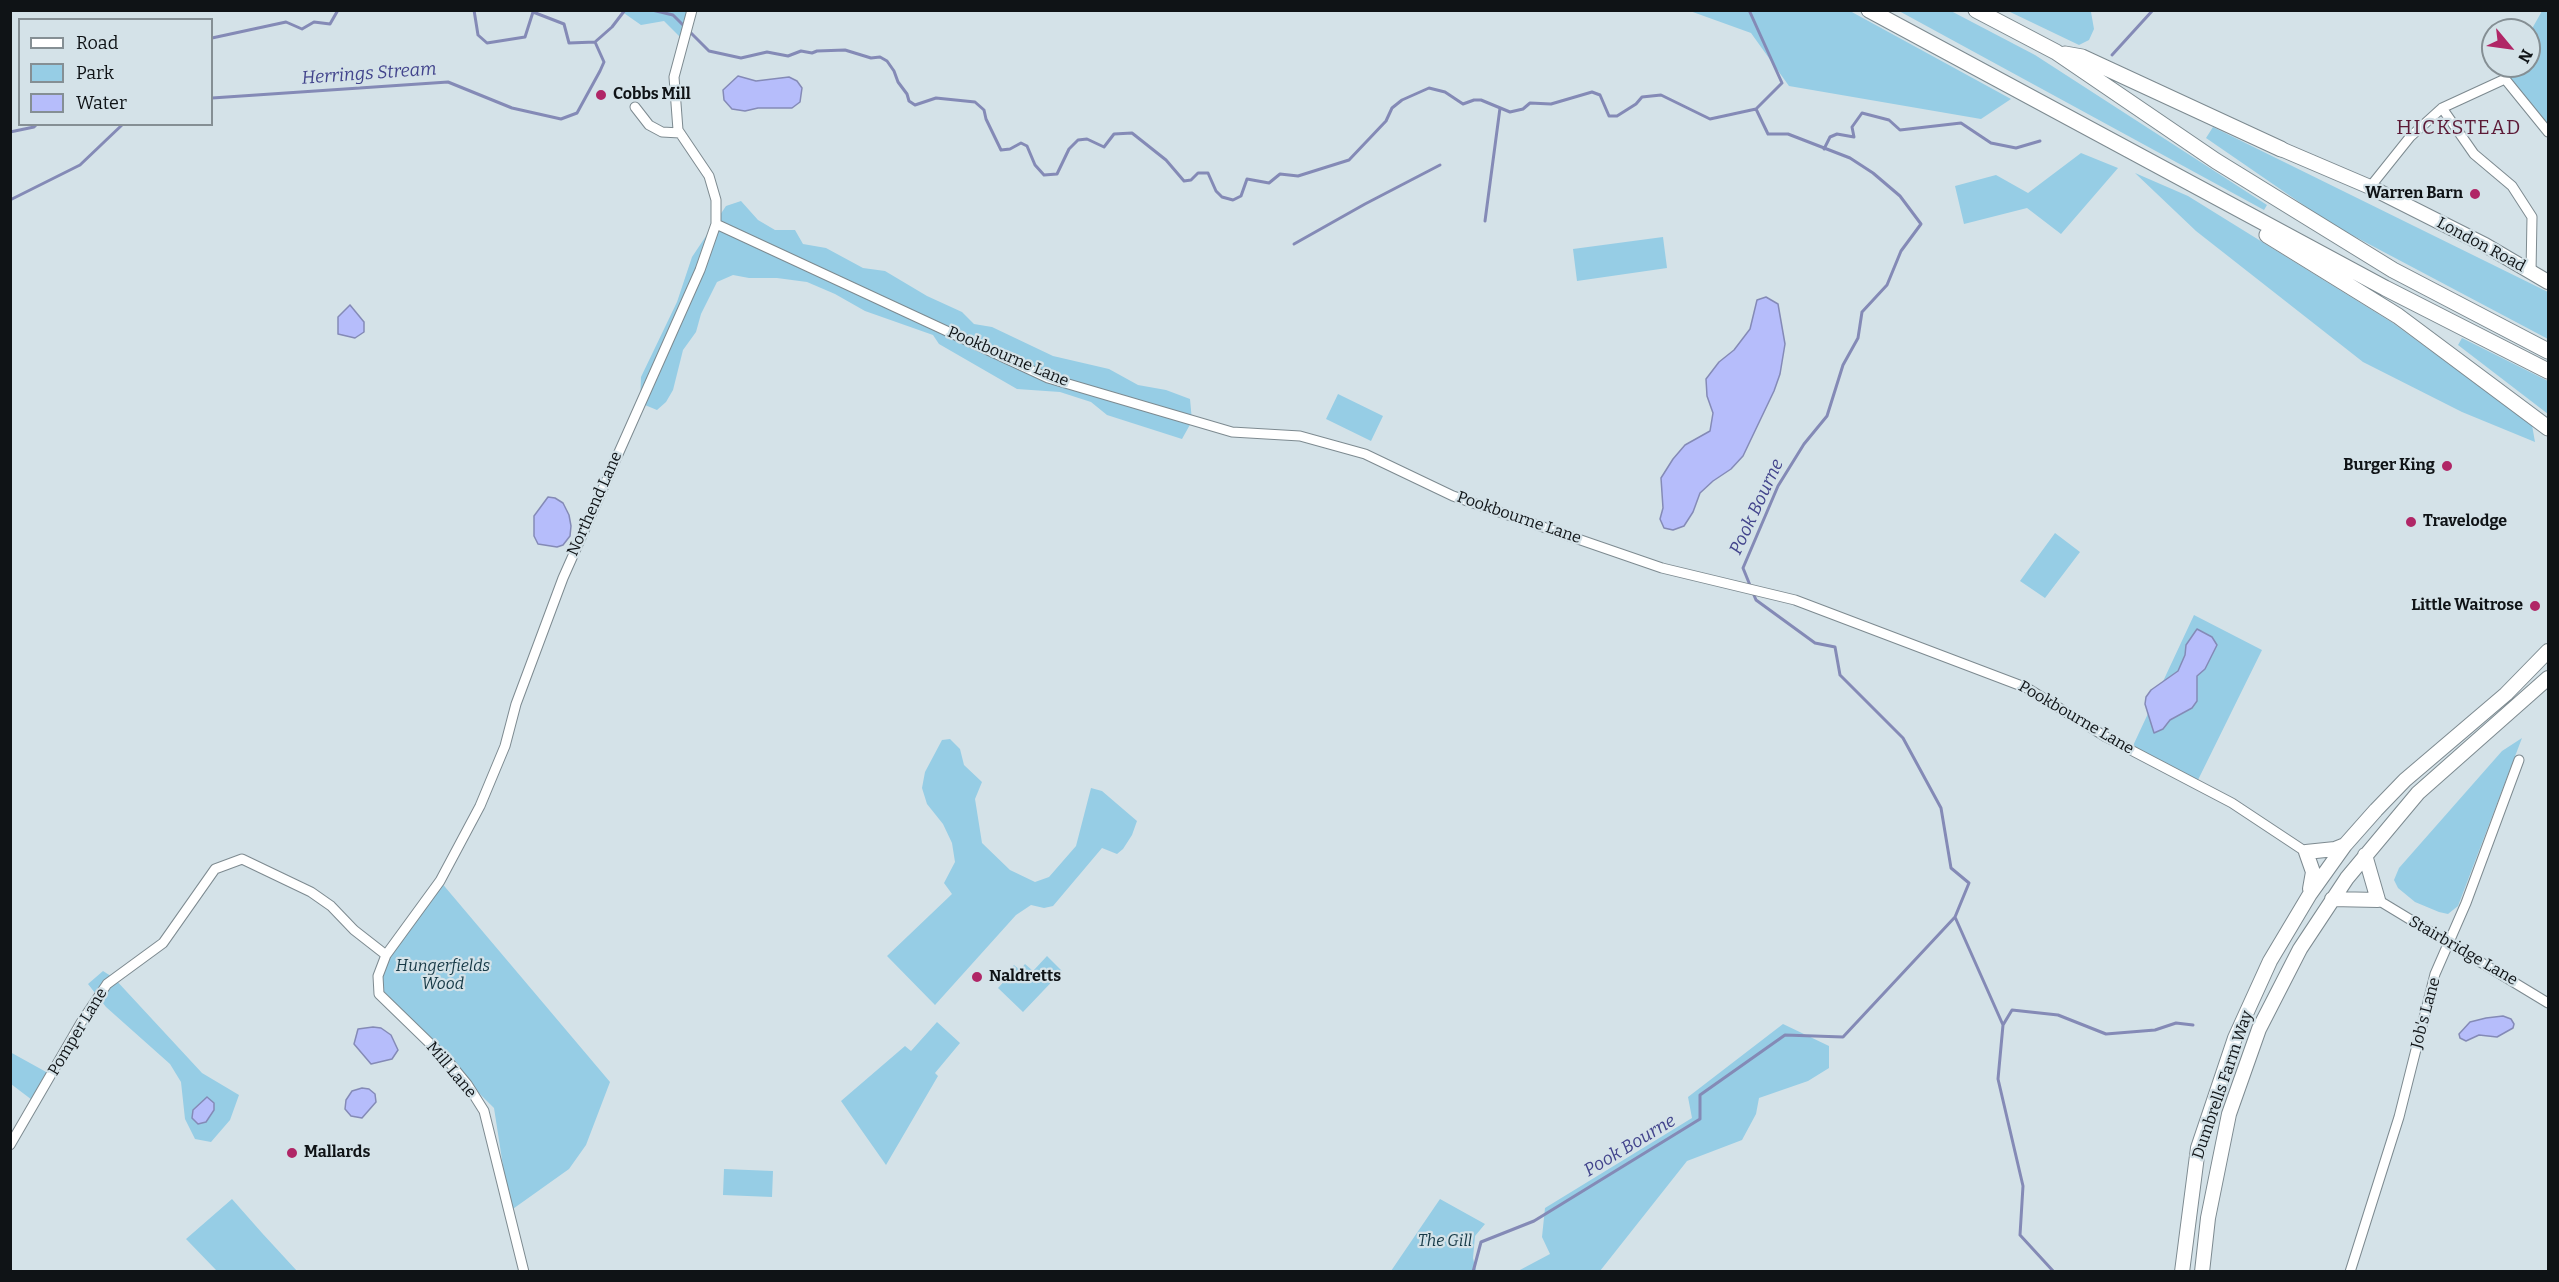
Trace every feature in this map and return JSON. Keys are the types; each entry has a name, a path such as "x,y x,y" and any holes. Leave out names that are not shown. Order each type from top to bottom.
{"highway":[{"path":"1869,10 2385,288 2548,371"},
{"path":"1976,10 2056,52 2216,161 2393,270 2548,351"},
{"path":"2056,52 2082,57 2281,148"},
{"path":"2228,203 2244,221 2398,316 2548,428"}],"main road":[{"name":"London Road","path":"2281,148 2370,186 2485,245 2548,282"},
{"name":"Dumbrells Farm Way","path":"2182,1272 2198,1148 2235,1038 2270,961 2310,894 2345,845 2405,780 2506,694 2548,651"},
{"name":"Dumbrells Farm Way","path":"2202,1272 2208,1218 2229,1113 2259,1029 2300,949 2332,899 2365,855 2418,793 2548,678"},
{"path":"2310,894 2313,872 2306,852 2335,849 2345,845"},
{"path":"2332,899 2378,900 2365,855"}],"street":[{"name":"Northend Lane","path":"386,955 440,881 480,806 505,746 516,704 562,578 700,270 716,224 716,200 709,176 680,133 674,77 692,10"},
{"path":"2370,186 2410,137 2442,108 2505,79 2548,132"},
{"path":"635,107 641,118 649,125 662,132 680,133"},
{"path":"2442,108 2474,154 2512,186 2532,217 2531,272"},
{"name":"Pookbourne Lane","path":"716,224 1048,378 1232,432 1300,436 1365,454 1453,496 1662,568 1795,600 2027,687 2106,737 2232,804 2306,852"},
{"name":"Job's Lane","path":"2350,1272 2399,1117 2430,992 2518,760"},
{"name":"Pomper Lane","path":"10,1145 81,1021 107,984 163,943 214,869 242,859 311,892 331,906 354,930 386,955"},
{"name":"Stairbridge Lane","path":"2378,900 2548,1003"},
{"name":"Mill Lane","path":"386,955 378,976 379,994 448,1061 467,1084 484,1111 524,1272"}],"green space":[{"path":"621,11 693,11 684,41 664,21 641,25"},
{"path":"1690,11 1850,11 2011,99 1981,119 1789,86 1751,33"},
{"path":"1899,11 1951,11 2035,55 2267,205 2264,210"},
{"path":"2008,11 2087,11 2091,12 2094,29 2089,40 2079,45"},
{"path":"2542,11 2548,11 2548,122 2545,126 2505,79 2541,78 2541,18 2538,18"},
{"path":"2213,127 2548,292 2548,339 2331,224 2206,138"},
{"path":"2081,153 2118,168 2061,234 2027,208 1964,224 1955,186 1996,175 2028,193"},
{"path":"2135,173 2188,196 2393,323 2532,425 2535,442 2462,412 2363,362 2196,231"},
{"path":"741,201 758,220 775,230 795,230 803,244 826,248 863,268 885,271 927,296 962,312 974,324 992,327 1053,356 1109,369 1138,385 1166,390 1190,399 1192,421 1182,439 1107,415 1091,402 1060,392 1017,389 939,344 933,335 865,311 807,282 733,275 717,282 701,314 696,332 683,350 673,390 666,402 657,410 640,403 641,377 677,302 692,257 726,206"},
{"path":"1663,237 1667,268 1577,281 1573,249"},
{"path":"2462,338 2548,381 2548,414 2458,345"},
{"path":"1338,394 1383,416 1371,441 1326,419"},
{"path":"2055,533 2080,552 2045,598 2020,581"},
{"path":"2194,615 2262,650 2196,784 2131,750"},
{"path":"2522,738 2458,906 2448,914 2415,902 2398,888 2394,880 2399,868 2502,751"},
{"path":"950,739 960,749 964,765 982,782 975,799 982,843 1010,870 1035,882 1049,877 1076,846 1091,788 1102,791 1137,821 1123,849 1117,854 1102,848 1053,906 1044,908 1031,905 1016,915 935,1005 887,956 952,894 944,883 955,862 952,843 943,824 927,804 922,788 925,772 942,740"},
{"name":"Hungerfields Wood","path":"440,881 610,1082 586,1145 569,1169 510,1211 494,1108 379,994 386,955"},
{"path":"1047,956 1062,971 1023,1012 998,988 1010,975 1008,972 1014,965 1020,970 1025,964 1033,971"},
{"path":"103,971 114,978 202,1073 239,1095 230,1120 211,1142 195,1139 185,1119 181,1082 170,1064 106,1007 88,984"},
{"path":"937,1022 960,1043 935,1073 938,1076 886,1165 841,1101 905,1046 911,1051"},
{"path":"1783,1024 1829,1046 1829,1068 1808,1081 1759,1098 1756,1114 1742,1140 1687,1161 1600,1271 1518,1271 1550,1254 1542,1237 1545,1208 1692,1118 1688,1097"},
{"path":"10,1052 48,1073 36,1103 11,1084"},
{"path":"724,1169 773,1171 772,1197 723,1195"},
{"path":"232,1199 297,1271 217,1271 186,1239"},
{"name":"The Gill","path":"1440,1199 1485,1224 1475,1236 1473,1258 1476,1271 1391,1271"}],"water":[{"path":"738,76 756,81 789,77 797,81 802,88 800,102 792,108 758,108 745,111 732,109 724,100 723,90"},
{"path":"1766,297 1778,304 1785,344 1780,374 1774,391 1743,456 1731,469 1700,493 1693,512 1684,526 1673,530 1664,528 1660,519 1663,508 1661,478 1685,445 1710,431 1713,413 1707,396 1706,379 1719,362 1734,350 1750,329 1757,300"},
{"path":"350,305 364,322 364,332 355,338 338,334 338,317"},
{"path":"548,497 563,503 571,526 570,536 563,545 557,547 538,544 534,536 534,516"},
{"path":"2197,629 2212,637 2217,645 2205,669 2197,676 2197,701 2192,708 2170,720 2163,729 2154,733 2145,704 2146,697 2151,690 2178,671 2185,655 2186,645"},
{"path":"2503,1016 2511,1019 2514,1024 2513,1028 2497,1037 2479,1035 2466,1041 2460,1038 2459,1034 2470,1022"},
{"path":"381,1028 391,1035 398,1050 392,1059 371,1064 354,1044 358,1029"},
{"path":"362,1088 369,1089 375,1094 376,1102 362,1118 351,1116 345,1109 346,1100 352,1091"},
{"path":"207,1097 214,1103 214,1110 206,1122 198,1124 192,1118 193,1110"}],"waterway":[{"path":"213,38 286,22 302,29 314,22 330,24 338,10"},
{"path":"474,10 478,35 487,43 525,37 533,12 564,24 569,43 595,42"},
{"name":"Herrings Stream","path":"595,42 612,27 625,10"},
{"name":"Herrings Stream","path":"652,10 673,15 709,51 741,58 767,52 788,56 801,51 812,53 845,50 871,58 880,57 887,61 909,101 915,105 936,98 975,102 984,110 1001,150 1010,149 1021,143 1027,146 1035,165 1044,175 1057,174 1069,149 1078,140 1087,139 1104,147 1114,134 1132,133 1166,160 1184,181 1191,180 1198,173 1208,173 1216,191 1222,197 1233,200 1241,196 1247,179 1269,183 1280,174 1298,176 1349,160 1386,121 1392,108 1402,100 1429,88 1445,92 1463,104 1481,100 1510,112 1523,109 1530,103 1551,104 1592,92 1600,95 1609,116 1617,116 1636,104 1642,97 1661,95 1710,119 1756,109"},
{"path":"1749,10 1782,83 1756,109"},
{"name":"Herrings Stream","path":"2112,55 2153,10"},
{"name":"Herrings Stream","path":"213,98 448,82 512,108 561,119 577,113 604,62 595,42"},
{"path":"1485,221 1500,108"},
{"name":"Pook Bourne","path":"1473,1272 1481,1242 1534,1221 1700,1119 1700,1095 1785,1035 1843,1037 1955,917 1969,883 1951,868 1941,808 1903,738 1840,675 1835,647 1815,643 1756,600 1743,568 1778,486 1804,444 1827,416 1843,365 1858,338 1862,312 1887,285 1901,251 1921,224 1900,196 1873,173 1850,158 1788,134 1768,134 1756,109"},
{"name":"Herrings Stream","path":"1824,149 1830,137 1837,134 1854,137 1852,127 1862,113 1889,120 1900,130 1961,123 1991,143 2016,148 2040,141"},
{"path":"10,132 35,126"},
{"name":"Herrings Stream","path":"10,200 80,165 121,126"},
{"path":"1294,244 1440,165"},
{"name":"Pook Bourne","path":"1955,917 2003,1025 2012,1010 2058,1015 2106,1034 2155,1030 2176,1023 2193,1025"},
{"path":"2003,1025 1998,1079 2023,1186 2020,1235 2054,1272"}],"place":[{"name":"Cobbs Mill","path":"601,95"},
{"name":"Warren Barn","path":"2475,194"},
{"name":"Burger King","path":"2447,466"},
{"name":"Travelodge","path":"2411,522"},
{"name":"Little Waitrose","path":"2535,606"},
{"name":"Naldretts","path":"977,977"},
{"name":"Mallards","path":"292,1153"}],"district":[{"name":"HICKSTEAD","path":"2459,128"}]}
